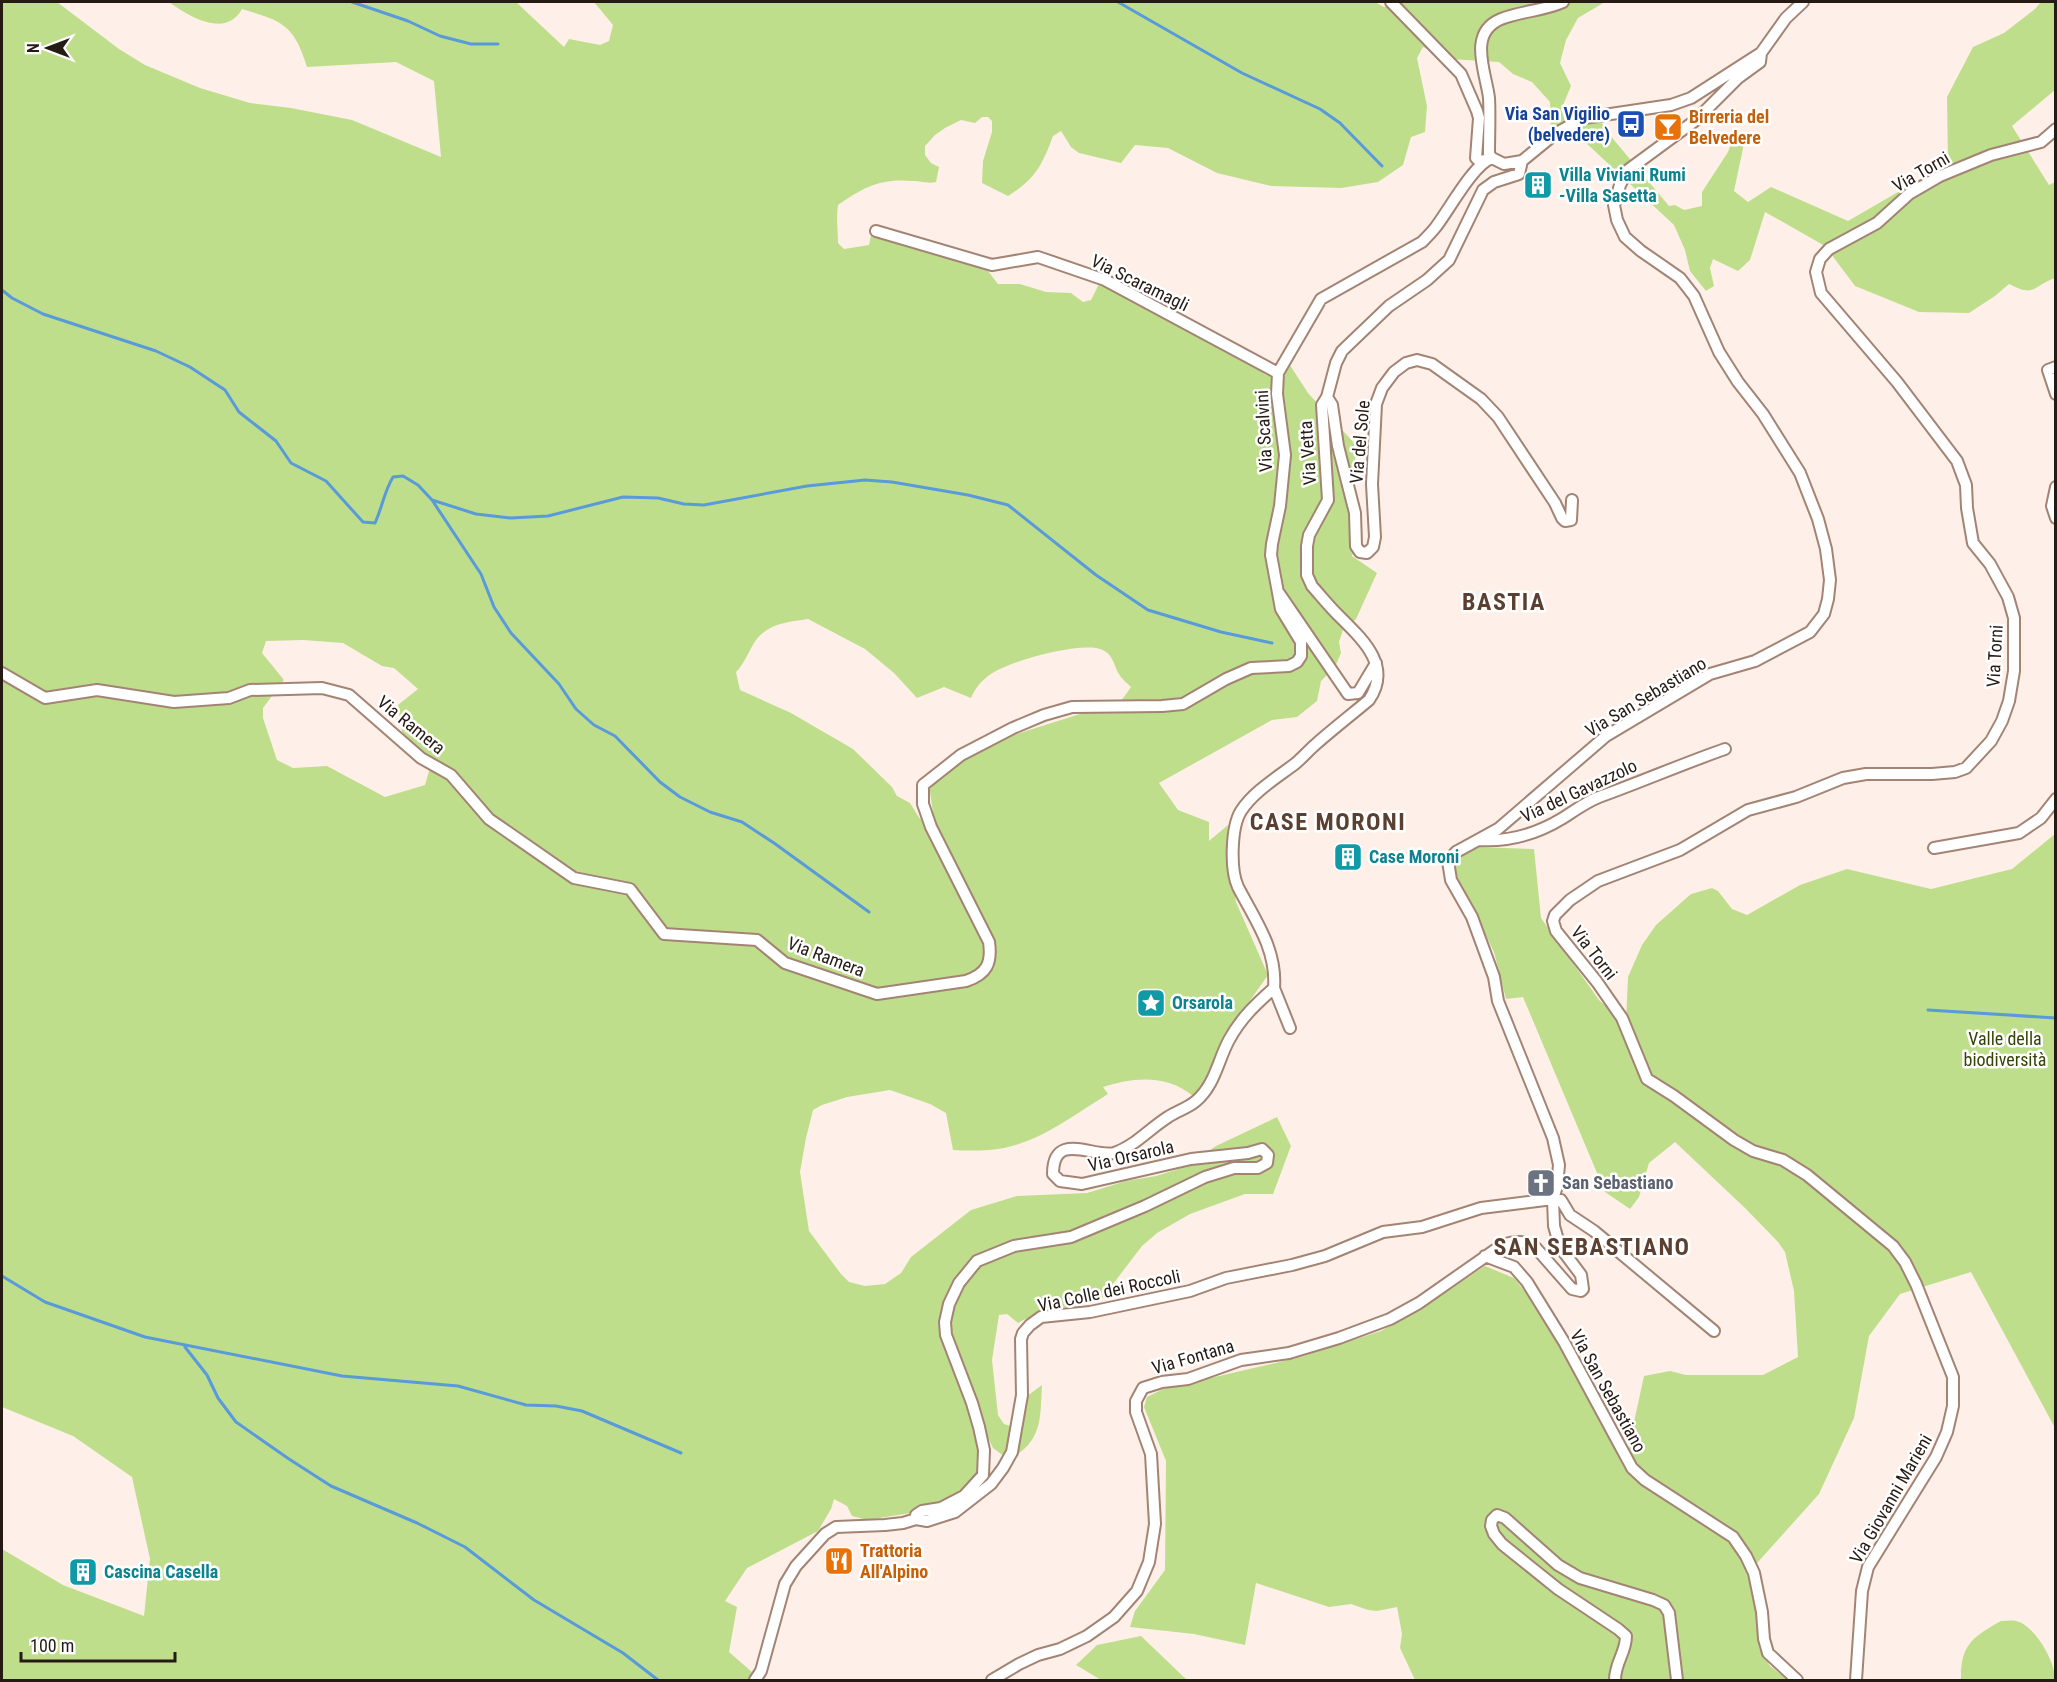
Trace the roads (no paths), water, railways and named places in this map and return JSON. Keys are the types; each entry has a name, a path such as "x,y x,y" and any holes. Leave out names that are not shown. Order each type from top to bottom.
{"street":[{"path":"1391,2 1461,75 1478,111 1476,159 1479,161 1489,159 1504,164 1522,161 1555,134 1584,118 1671,105 1691,98 1761,53"},
{"path":"1489,159 1489,98 1480,48 1485,31 1502,19 1563,2"},
{"name":"Via San Sebastiano","path":"1499,1246 1513,1241 1529,1243 1572,1289 1581,1292 1584,1284 1581,1275 1560,1247 1554,1226 1553,1199 1559,1165 1553,1138 1497,1001 1494,976 1472,917 1451,880 1448,861 1456,852 1498,829 1606,736 1710,674 1755,661 1810,632 1824,614 1828,599 1830,580 1826,549 1818,519 1800,473 1763,414 1738,382 1719,352 1694,296 1680,278 1625,237 1617,220 1614,205 1620,185 1628,170 1696,120 1738,78 1760,62 1761,53 1786,18 1803,2"},
{"name":"Via Torni","path":"1622,1018 1597,982 1556,931 1553,921 1555,915 1583,890 1598,881 1680,850 1748,810 1796,797 1843,778 1866,774 1932,774 1955,772 1966,768 1991,741 2002,722 2009,701 2014,672 2014,618 2008,597 1990,564 1973,543 1966,485 1957,461 1897,382 1821,293 1816,272 1820,259 1829,249 1876,223 1909,194 1940,176 1991,155 2041,142 2055,129"},
{"name":"Via Scalvini","path":"1376,663 1358,693 1348,694 1278,592 1271,555 1280,506 1285,455 1277,394 1278,373 1321,299 1422,242 1434,230 1474,172 1489,159"},
{"name":"Via Vetta","path":"1376,663 1371,650 1312,586 1307,575 1307,546 1310,535 1328,500 1322,405 1328,397 1336,363 1342,351 1389,306 1427,280 1449,260 1483,190 1494,182 1519,174 1522,161"},
{"name":"Via Scaramagli","path":"876,231 992,265 1038,257 1105,280 1278,373"},
{"name":"Via del Sole","path":"1328,397 1332,405 1338,446 1355,513 1356,546 1360,552 1367,553 1371,550 1375,537 1372,461 1376,404 1382,388 1394,372 1406,363 1417,360 1432,364 1481,399 1498,417 1565,521 1571,520 1572,500"},
{"path":"2055,367 2048,370 2055,394"},
{"path":"2055,487 2052,506 2055,518"},
{"name":"Via Ramera","path":"2,674 45,698 97,690 174,702 229,698 250,690 321,688 349,695 420,758 451,775 489,819 565,872 574,878 630,889 664,934 757,940 785,963 877,994 966,981 977,977 987,967 990,954 989,942 932,827 923,804 923,785 962,755 1044,714 1072,707 1183,704 1226,679 1251,668 1292,665 1300,656 1301,642 1281,609 1278,592"},
{"path":"1290,1028 1274,988 1273,957 1263,931 1236,881 1233,834 1241,811 1270,782 1297,762 1369,700 1375,691 1378,678 1376,663"},
{"name":"Via del Gavazzolo","path":"1479,840 1512,839 1539,831 1595,799 1725,749"},
{"path":"1934,848 2019,833 2041,818 2055,799"},
{"name":"Via Orsarola","path":"915,1519 916,1515 922,1511 941,1508 958,1500 983,1476 984,1450 979,1426 946,1335 945,1322 949,1304 959,1282 977,1261 1014,1246 1071,1237 1145,1206 1205,1177 1234,1168 1258,1168 1267,1163 1268,1155 1262,1149 1248,1153 1191,1159 1082,1184 1060,1180 1053,1174 1056,1158 1063,1151 1085,1148 1099,1153 1114,1153 1132,1144 1168,1117 1197,1101 1218,1069 1227,1043 1242,1018 1274,988"},
{"name":"Via Giovanni Marieni","path":"1622,1018 1647,1079 1734,1140 1753,1151 1783,1160 1807,1174 1893,1246 1905,1262 1916,1284 1953,1377 1953,1406 1947,1432 1936,1457 1868,1567 1862,1591 1856,1680"},
{"path":"1553,1199 1561,1200 1570,1215 1594,1230 1714,1331"},
{"name":"Via Colle dei Roccoli","path":"755,1680 761,1671 785,1584 796,1566 825,1534 836,1527 885,1525 915,1519 927,1521 955,1512 991,1484 1012,1452 1022,1395 1021,1339 1030,1325 1041,1317 1083,1313 1190,1291 1226,1278 1325,1256 1383,1232 1422,1227 1481,1208 1553,1199"},
{"name":"Via Fontana","path":"992,1680 1038,1655 1060,1649 1087,1636 1114,1617 1137,1591 1149,1562 1155,1524 1151,1454 1136,1412 1136,1401 1143,1388 1162,1382 1188,1379 1241,1360 1299,1350 1390,1319 1419,1303 1499,1246"},
{"name":"Via San Sebastiano","path":"1485,1256 1514,1267 1527,1282 1581,1372 1632,1468 1645,1480 1732,1537 1746,1556 1754,1573 1768,1653 1797,1680"},
{"path":"1615,1680 1617,1661 1626,1646 1626,1636 1558,1589 1502,1544 1491,1526 1492,1520 1497,1515 1505,1518 1558,1565 1580,1578 1664,1605 1669,1613 1677,1680"}],"waterway":[{"path":"352,2 408,21 440,36 471,44 498,44"},
{"path":"1118,2 1242,73 1320,109 1340,123 1382,166"},
{"path":"2,290 12,298 43,314 156,351 190,367 225,390 239,412 276,441 291,463 326,481 363,522 375,523 393,477 403,476 418,485 432,500 481,574 494,607 511,633 559,684 576,709 594,725 615,736 660,782 680,797 710,812 742,822 869,912"},
{"path":"432,500 476,514 511,518 548,516 623,497 658,498 684,504 704,505 807,486 865,480 892,482 968,495 1008,505 1096,575 1148,610 1221,632 1272,643"},
{"path":"1928,1010 2056,1018"},
{"path":"2,1276 45,1302 145,1337 342,1376 458,1386 526,1405 556,1406 582,1411 681,1453"},
{"path":"185,1347 207,1375 218,1398 236,1422 331,1486 417,1523 465,1547 534,1600 623,1653 658,1680"}],"place":[{"name":"Via San Vigilio (belvedere)","path":"1631,124"},
{"name":"Birreria del Belvedere","path":"1668,127"},
{"name":"Villa Viviani Rumi -Villa Sasetta","path":"1538,185"},
{"name":"Case Moroni","path":"1348,857"},
{"name":"Orsarola","path":"1151,1003"},
{"name":"San Sebastiano","path":"1541,1183"},
{"name":"Trattoria All'Alpino","path":"839,1561"},
{"name":"Cascina Casella","path":"83,1572"}],"district":[{"name":"BASTIA","path":"1504,602"},
{"name":"CASE MORONI","path":"1328,822"},
{"name":"SAN SEBASTIANO","path":"1592,1247"}],"park label":[{"name":"Valle della biodiversità","path":"2005,1049"}]}
